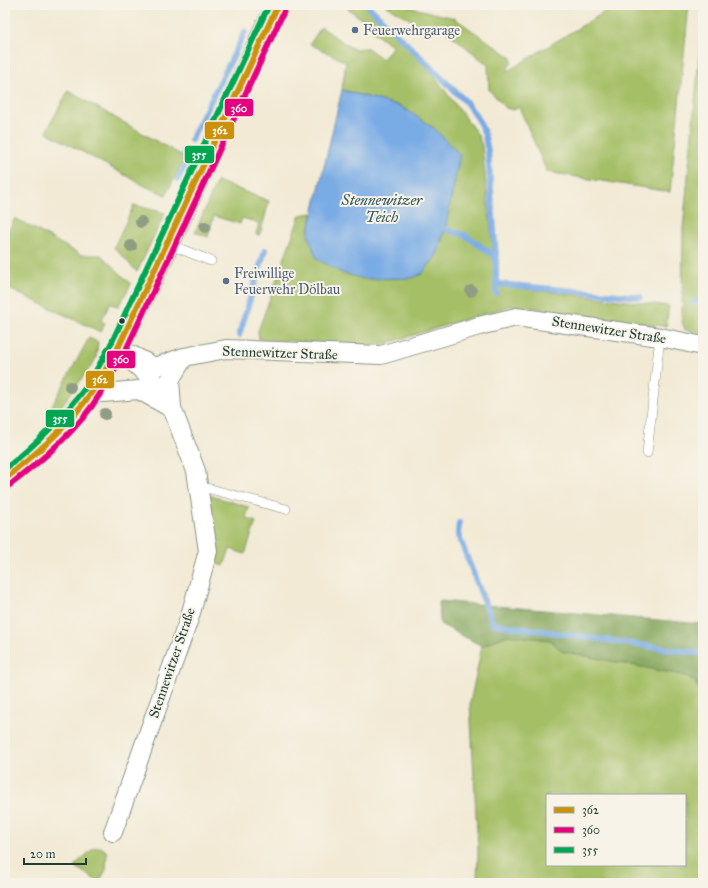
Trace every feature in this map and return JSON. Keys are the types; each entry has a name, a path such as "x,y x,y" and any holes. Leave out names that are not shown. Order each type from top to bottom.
{"street":[{"path":"5,479 30,459 64,426 93,391 118,348 168,244 276,6"},
{"name":"Stennewitzer Straße","path":"118,348 155,366 226,349 381,356 479,326 516,317 660,337 703,346"},
{"name":"Stennewitzer Straße","path":"113,832 190,616 208,551 196,471 172,408 154,380 118,348"},
{"path":"172,408 170,380 184,358"},
{"path":"93,391 103,393 139,390 172,408"}],"lane":[{"path":"168,244 211,261"},
{"path":"647,453 660,337"},
{"path":"199,486 286,509"}],"green space":[{"path":"349,5 364,5 429,69 478,135 482,146 493,250 494,285 669,306 666,326 649,325 543,309 510,306 381,345 353,345 259,339 258,331 300,215 312,213 308,235 445,229 451,194 400,106 342,90 346,62 310,44 321,27 353,49 367,48 383,59 393,46 372,31 374,28 347,8"},
{"path":"385,5 406,5 454,18 511,57 512,61 506,72 616,5 689,5 670,192 547,172 519,107 513,110 506,108 489,90 488,65 445,30 421,26"},
{"path":"703,17 703,333 685,330 682,321 683,229"},
{"path":"68,91 181,155 183,161 166,195 145,186 46,132"},
{"path":"217,181 269,201 260,235 256,234 259,223 242,218 240,224 214,216 208,237 195,232"},
{"path":"134,205 165,213 137,272 114,247"},
{"path":"15,218 81,255 101,255 131,284 118,307 110,303 101,321 105,323 101,332 5,287 5,238"},
{"path":"89,338 98,342 96,358 56,413 51,417 47,415"},
{"path":"209,495 249,507 246,518 256,522 245,554 230,549 224,566 217,564 218,554"},
{"path":"439,601 703,624 703,690 700,690 694,680 682,675 561,651 551,640 507,635 482,646 440,624"},
{"path":"507,635 551,640 561,651 682,675 694,680 700,690 703,690 703,883 477,883 478,850 470,703 482,646"},
{"path":"101,847 107,852 106,870 99,882 74,866 94,848"}],"water":[{"name":"Stennewitzer Teich","path":"342,90 400,106 434,128 460,155 445,229 437,255 422,274 412,278 364,279 342,273 317,259 308,235"}],"waterway":[{"path":"367,5 465,101 477,117 484,132 488,151 496,257 496,293"},
{"path":"191,140 245,32"},
{"path":"178,179 187,163 184,152"},
{"path":"445,229 465,235 496,257 496,259"},
{"path":"239,335 265,250"},
{"path":"496,280 498,284 640,297"},
{"path":"693,302 703,302"},
{"path":"459,523 458,534 493,624 703,654"}],"transit line":[{"name":"355","path":"5,469 38,441 58,420 86,387 96,371 111,344 269,5"},
{"name":"362","path":"5,479 41,449 63,427 84,403 106,369 118,348 278,5"},
{"name":"360","path":"10,485 35,465 71,432 91,407 113,373 125,352 285,9"}],"place":[{"name":"Feuerwehrgarage","path":"355,30"},
{"name":"Freiwillige Feuerwehr Dölbau","path":"226,281"}]}
